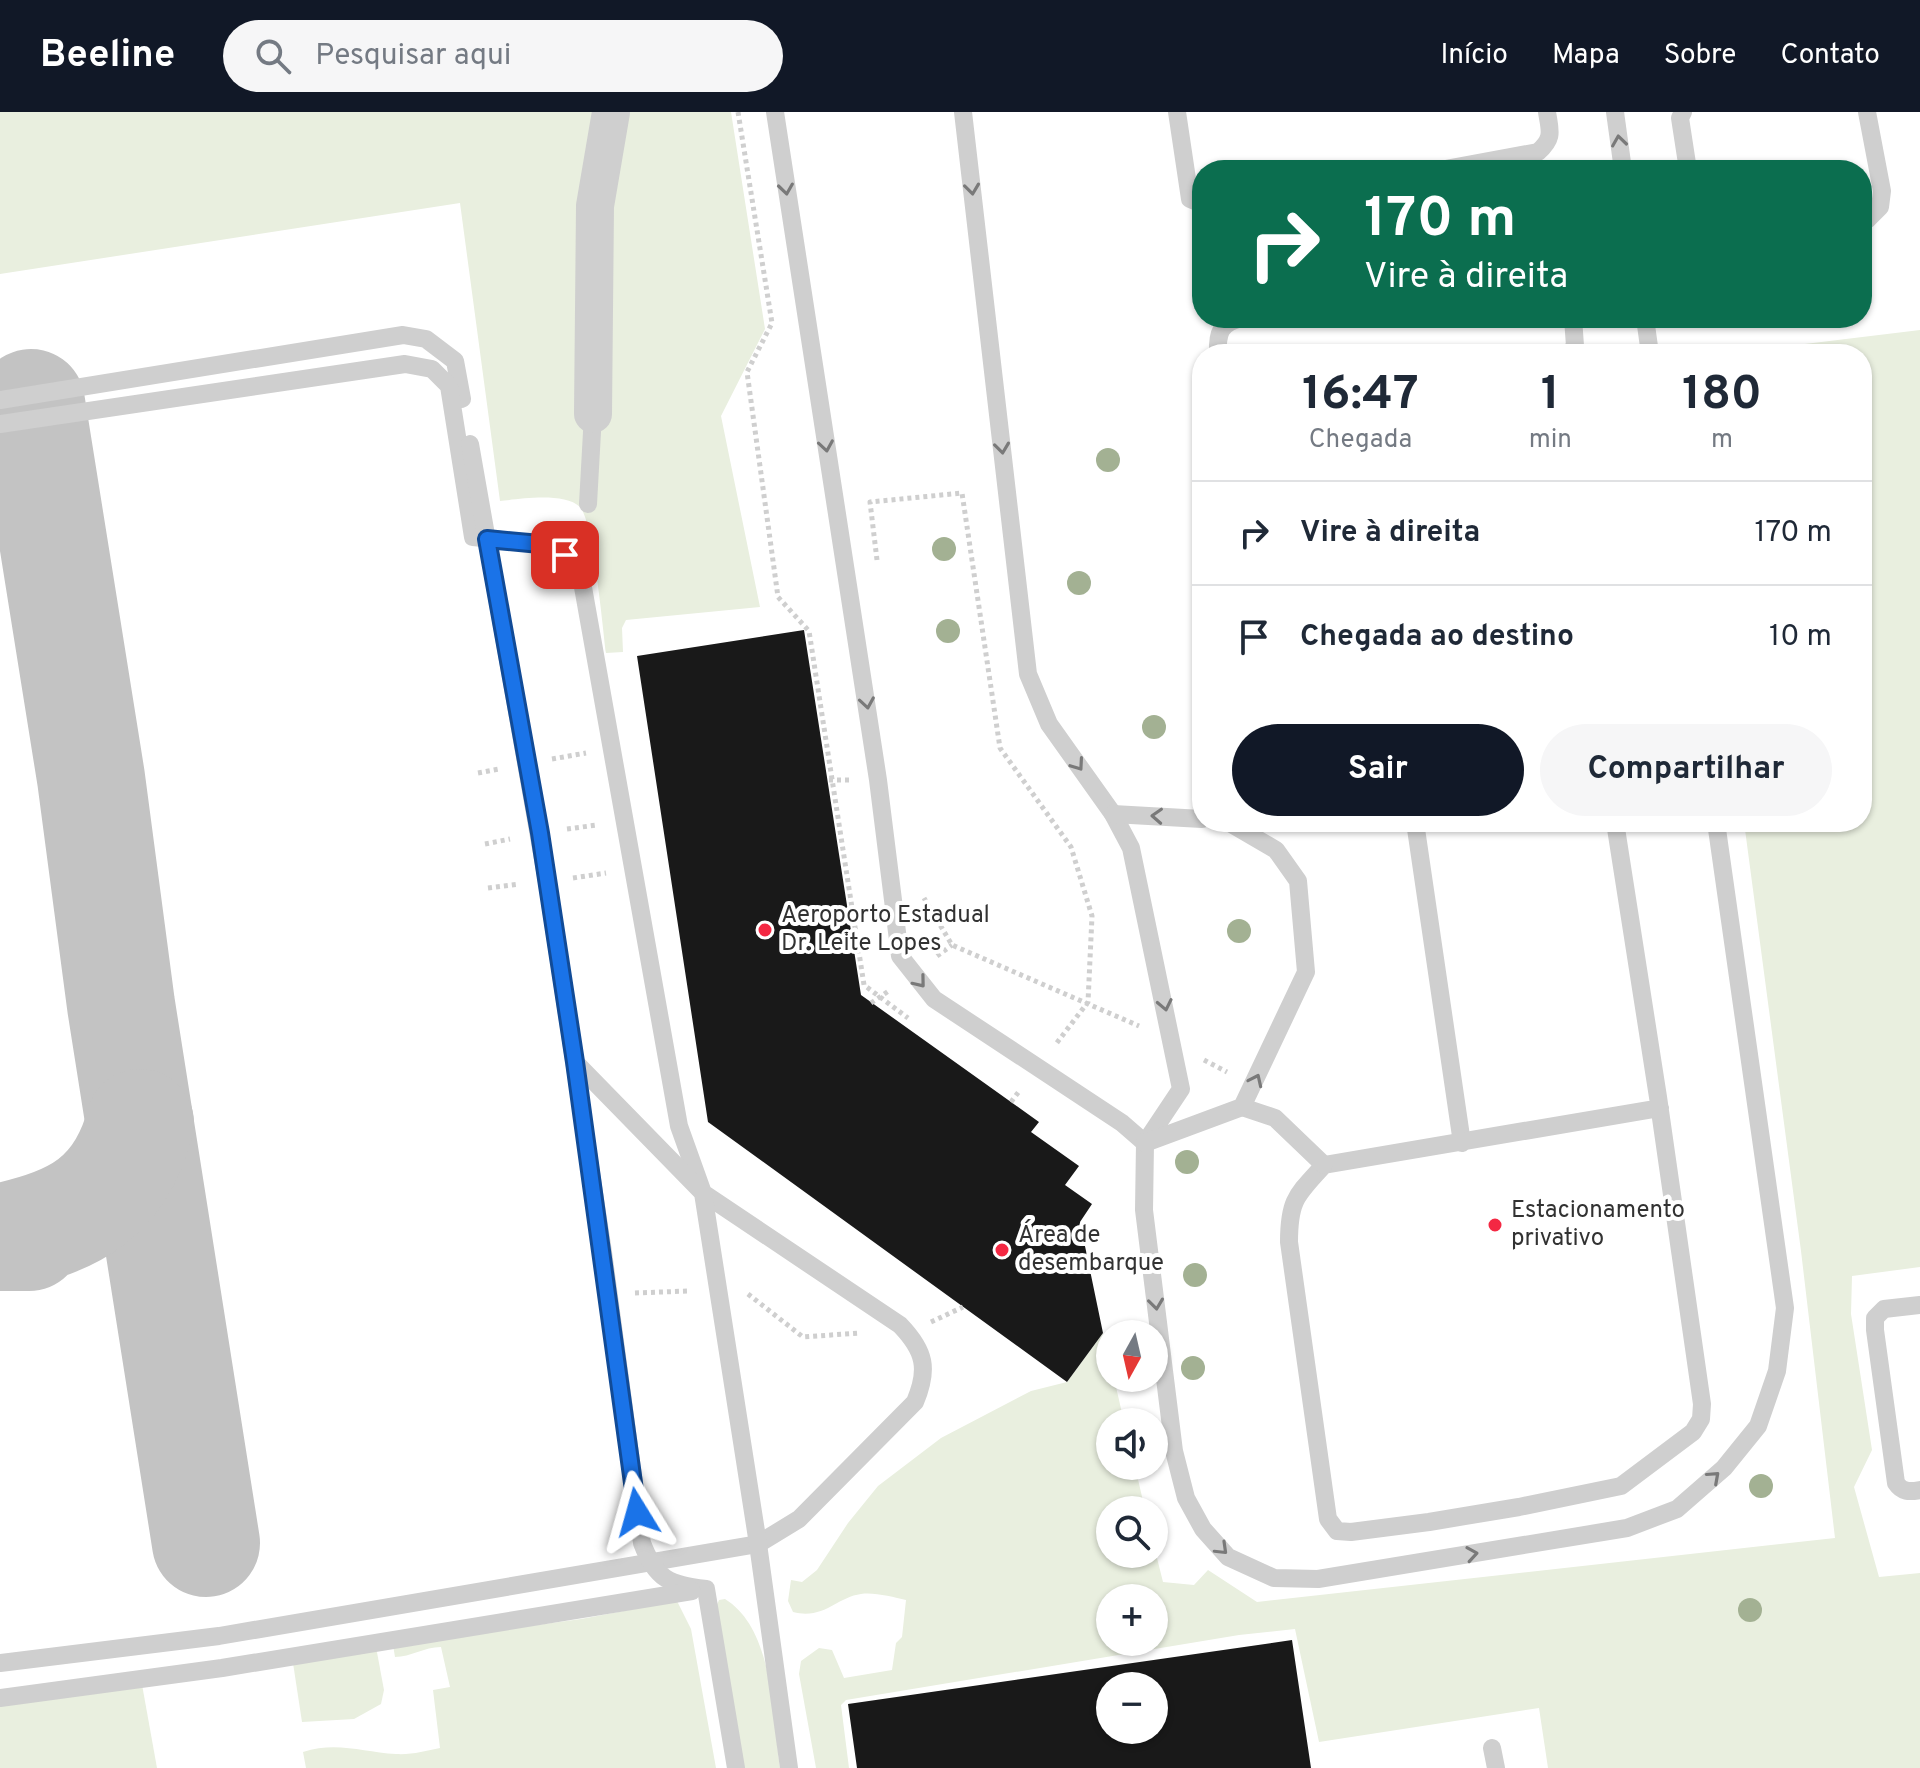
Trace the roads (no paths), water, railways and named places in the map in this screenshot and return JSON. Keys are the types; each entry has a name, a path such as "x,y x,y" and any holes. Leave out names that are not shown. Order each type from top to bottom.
{"street":[{"path":"593,414 595,206 611,112"}],"lane":[{"path":"775,112 878,780 900,956 934,999 1122,1123 1145,1143"},
{"path":"963,112 1028,674 1049,724 1113,814 1131,848 1181,1089 1145,1143 1144,1210 1174,1451 1186,1498 1203,1529 1228,1557 1274,1578 1318,1579 1627,1528 1677,1509 1724,1468 1758,1426 1777,1371 1785,1308 1717,832"},
{"path":"1177,112 1192,200"},
{"path":"1494,160 1538,152 1548,143 1547,112"},
{"path":"1615,112 1622,160"},
{"path":"1683,112 1680,118 1686,160"},
{"path":"1867,112 1882,191 1880,207 1872,215"},
{"path":"0,400 403,335 426,339 455,361 540,833 642,1543 655,1571 675,1585 706,1589"},
{"path":"0,424 405,364 432,369 449,386 473,537 540,544 565,555 581,576 679,1126 703,1193 758,1544 789,1768"},
{"path":"588,504 593,414"},
{"path":"1113,814 1192,818"},
{"path":"1242,1107 1306,972 1298,881 1276,850 1245,832"},
{"path":"1416,832 1462,1143"},
{"path":"1617,832 1660,1108 1702,1404 1701,1419 1693,1432 1621,1486 1519,1507 1351,1532 1337,1531 1328,1519 1289,1242 1289,1220 1294,1198 1324,1165 1660,1108"},
{"path":"0,1663 219,1636 758,1544 799,1519 915,1402 923,1383 924,1361 915,1341 900,1325 703,1193 575,1062"},
{"path":"1145,1143 1242,1107 1275,1118 1324,1165"},
{"path":"1920,1305 1884,1309 1875,1318 1896,1483 1900,1489 1909,1492 1920,1490"},
{"path":"0,1698 238,1665 706,1589"},
{"path":"706,1589 736,1768"},
{"path":"1492,1748 1496,1768"}],"place":[{"name":"Aeroporto Estadual Dr. Leite Lopes","path":"765,930"},
{"name":"Estacionamento privativo","path":"1495,1225"},
{"name":"Área de desembarque","path":"1002,1250"}]}
